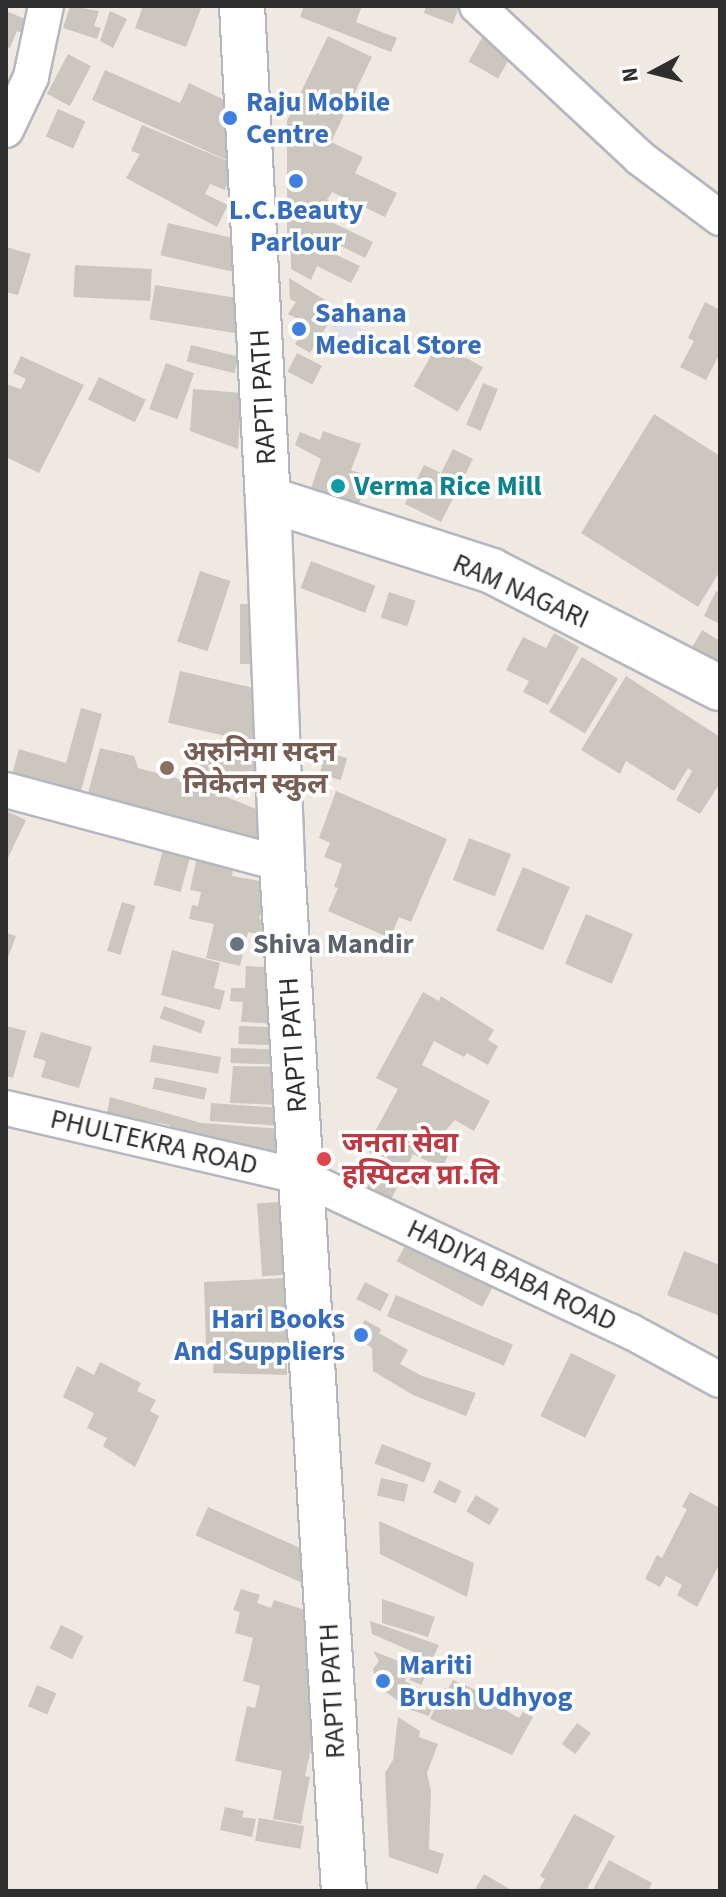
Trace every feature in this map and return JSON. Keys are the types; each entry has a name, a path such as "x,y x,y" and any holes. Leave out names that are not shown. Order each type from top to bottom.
{"main road":[{"name":"RAPTI PATH","path":"242,6 268,499 282,864 344,1891"},
{"name":"RAM NAGARI","path":"268,499 492,571 720,688"}],"street":[{"path":"6,130 15,91 31,77 46,6"},
{"path":"477,6 640,158 720,218"},
{"path":"6,790 282,864"},
{"name":"PHULTEKRA ROAD","path":"6,1108 302,1177"},
{"name":"HADIYA BABA ROAD","path":"302,1177 630,1331 720,1380"}],"shaded area":[{"path":"340,315 379,339 367,359 328,335"}],"building":[{"path":"70,6 99,11 94,26 101,28 97,39 63,28"},
{"path":"143,6 202,6 186,47 135,28"},
{"path":"304,6 362,6 356,22 397,38 391,52 300,17"},
{"path":"426,6 459,6 453,24 424,13"},
{"path":"6,11 35,23 30,36 17,31 10,48 6,47"},
{"path":"110,11 127,19 113,48 100,41"},
{"path":"328,36 372,57 331,142 363,157 355,173 397,193 385,217 332,192 327,200 334,204 327,220 373,242 365,258 333,242 328,251 360,266 351,283 317,266 311,280 291,269 291,253 287,252 287,121"},
{"path":"482,38 511,55 498,78 468,61"},
{"path":"68,54 91,66 70,106 47,94"},
{"path":"105,70 180,103 189,83 237,106 235,142 227,160 92,100"},
{"path":"58,109 85,121 73,149 46,136"},
{"path":"142,125 235,164 225,190 210,184 205,194 228,205 217,227 126,178 140,154 131,151"},
{"path":"168,223 240,240 233,272 161,255"},
{"path":"6,247 31,254 18,295 6,292"},
{"path":"75,265 152,269 150,301 73,297"},
{"path":"289,278 338,308 310,353 295,344 300,336 289,330 296,318 288,314 296,302 290,299"},
{"path":"155,285 250,300 244,335 150,320"},
{"path":"705,302 720,310 720,353 706,380 680,367 694,341 688,338"},
{"path":"439,342 483,368 458,412 414,386"},
{"path":"191,345 239,357 234,373 187,361"},
{"path":"297,353 322,366 312,384 287,372"},
{"path":"21,356 84,385 39,473 6,457 6,384 21,389 26,379 13,373"},
{"path":"166,363 194,373 177,419 149,409"},
{"path":"99,377 146,400 135,422 88,399"},
{"path":"483,383 498,389 481,431 466,425"},
{"path":"193,389 242,393 238,449 190,431"},
{"path":"654,414 720,456 720,571 698,607 581,533"},
{"path":"323,431 361,444 351,470 369,476 355,514 308,497 321,459 295,445 300,432 320,440"},
{"path":"453,449 473,459 441,522 405,504 424,465 441,473"},
{"path":"311,561 375,586 365,613 301,588"},
{"path":"200,571 230,581 208,651 177,641"},
{"path":"716,591 720,593 720,624 704,616"},
{"path":"389,592 416,601 407,626 381,618"},
{"path":"240,604 263,604 263,664 240,664"},
{"path":"702,630 720,641 720,658 710,675 685,660"},
{"path":"554,633 579,647 548,705 523,692 529,681 506,670 523,637 546,648"},
{"path":"582,657 618,679 585,733 549,712"},
{"path":"180,671 265,691 253,742 168,723"},
{"path":"626,676 720,737 720,783 700,814 676,800 692,771 688,768 674,791 626,761 620,774 581,750"},
{"path":"81,708 102,714 80,795 12,774 19,749 66,763"},
{"path":"195,739 266,750 260,792 188,780"},
{"path":"100,748 134,756 138,768 190,782 273,816 267,848 86,801"},
{"path":"326,752 347,758 341,780 320,774"},
{"path":"336,791 447,839 411,922 399,917 390,938 328,911 338,888 334,887 342,864 324,857 330,843 319,838"},
{"path":"6,811 26,820 6,862"},
{"path":"469,838 511,854 495,896 453,880"},
{"path":"164,846 191,853 181,892 154,885"},
{"path":"198,852 235,860 232,876 271,883 259,919 282,924 279,939 248,932 240,966 206,958 214,924 189,919 192,905 198,906 201,892 190,890"},
{"path":"523,867 570,887 543,950 496,931"},
{"path":"122,902 135,906 120,955 107,951"},
{"path":"586,914 633,934 612,984 565,964"},
{"path":"6,933 16,936 6,963"},
{"path":"172,950 220,963 214,988 225,991 220,1010 161,995"},
{"path":"246,966 285,968 282,1024 241,1022 243,1002 230,1001 231,988 245,988"},
{"path":"423,992 439,1001 441,996 494,1030 488,1040 498,1046 488,1065 467,1053 464,1057 434,1041 422,1065 490,1101 474,1131 455,1120 439,1138 453,1145 442,1168 413,1154 389,1204 358,1193 375,1159 366,1148 398,1089 376,1078"},
{"path":"164,1006 205,1021 201,1033 160,1018"},
{"path":"6,1026 26,1031 13,1078 6,1076"},
{"path":"239,1026 286,1028 285,1046 238,1044"},
{"path":"41,1032 92,1047 79,1088 41,1077 46,1061 33,1057"},
{"path":"153,1045 221,1057 218,1074 150,1062"},
{"path":"231,1048 291,1050 290,1065 230,1063"},
{"path":"233,1066 291,1067 284,1105 230,1103"},
{"path":"155,1077 207,1088 204,1100 153,1089"},
{"path":"110,1097 201,1123 282,1129 280,1161 165,1141 170,1125 107,1114"},
{"path":"211,1103 289,1108 288,1126 210,1121"},
{"path":"279,1202 284,1275 262,1276 257,1204"},
{"path":"408,1240 494,1286 482,1307 397,1261"},
{"path":"684,1251 720,1265 720,1316 667,1295"},
{"path":"285,1278 287,1375 213,1373 215,1346 206,1347 204,1282"},
{"path":"365,1282 389,1294 380,1311 356,1299"},
{"path":"396,1295 513,1345 504,1366 387,1316"},
{"path":"365,1320 381,1329 379,1333 408,1350 400,1364 422,1376 476,1393 466,1416 413,1395 373,1371 372,1348 355,1337"},
{"path":"571,1353 616,1375 585,1438 540,1416"},
{"path":"100,1362 141,1383 137,1391 156,1400 150,1411 159,1416 135,1467 103,1446 107,1438 87,1428 94,1413 63,1397 77,1366 94,1375"},
{"path":"382,1444 431,1463 424,1483 374,1464"},
{"path":"381,1478 408,1484 404,1502 377,1496"},
{"path":"439,1480 461,1491 455,1504 433,1493"},
{"path":"690,1492 720,1508 720,1563 697,1607 677,1595 682,1585 666,1576 660,1587 645,1579 657,1555 662,1558 687,1509 682,1507"},
{"path":"476,1495 499,1509 489,1525 466,1511"},
{"path":"208,1507 315,1555 302,1583 195,1535"},
{"path":"379,1521 474,1563 467,1597 380,1554"},
{"path":"241,1589 260,1595 257,1603 271,1608 274,1600 311,1612 315,1729 305,1776 310,1777 301,1824 273,1819 282,1771 235,1761 247,1706 255,1708 260,1686 243,1681 253,1638 235,1633 240,1612 233,1610"},
{"path":"382,1599 435,1617 428,1637 382,1623"},
{"path":"370,1621 439,1645 432,1660 372,1634"},
{"path":"61,1625 83,1636 72,1659 50,1648"},
{"path":"373,1651 411,1666 405,1681 431,1696 429,1701 434,1703 429,1716 411,1710 376,1685 373,1669 379,1661"},
{"path":"415,1667 427,1672 421,1685 410,1680"},
{"path":"453,1680 508,1704 505,1710 519,1718 523,1712 533,1717 512,1755 430,1719 444,1688 448,1689"},
{"path":"37,1685 56,1693 47,1714 28,1706"},
{"path":"398,1717 420,1731 419,1737 438,1744 427,1773 431,1791 429,1849 444,1854 438,1874 389,1857 385,1773 393,1760"},
{"path":"577,1723 591,1733 575,1754 562,1744"},
{"path":"225,1807 244,1811 242,1817 256,1819 252,1837 220,1830"},
{"path":"574,1814 615,1836 586,1891 538,1891 545,1879 540,1876"},
{"path":"259,1818 304,1826 300,1849 255,1841"},
{"path":"609,1860 652,1883 648,1891 592,1891"},
{"path":"484,1874 513,1891 474,1891"}],"place":[{"name":"Raju Mobile Centre","path":"230,118"},
{"name":"L.C.Beauty Parlour","path":"296,181"},
{"name":"Sahana Medical Store","path":"299,329"},
{"name":"Verma Rice Mill","path":"338,486"},
{"name":"अरुनिमा सदन निकेतन स्कुल","path":"167,768"},
{"name":"Shiva Mandir","path":"237,944"},
{"name":"जनता सेवा हस्पिटल प्रा.लि","path":"324,1159"},
{"name":"Hari Books And Suppliers","path":"361,1335"},
{"name":"Mariti Brush Udhyog","path":"383,1681"}]}
